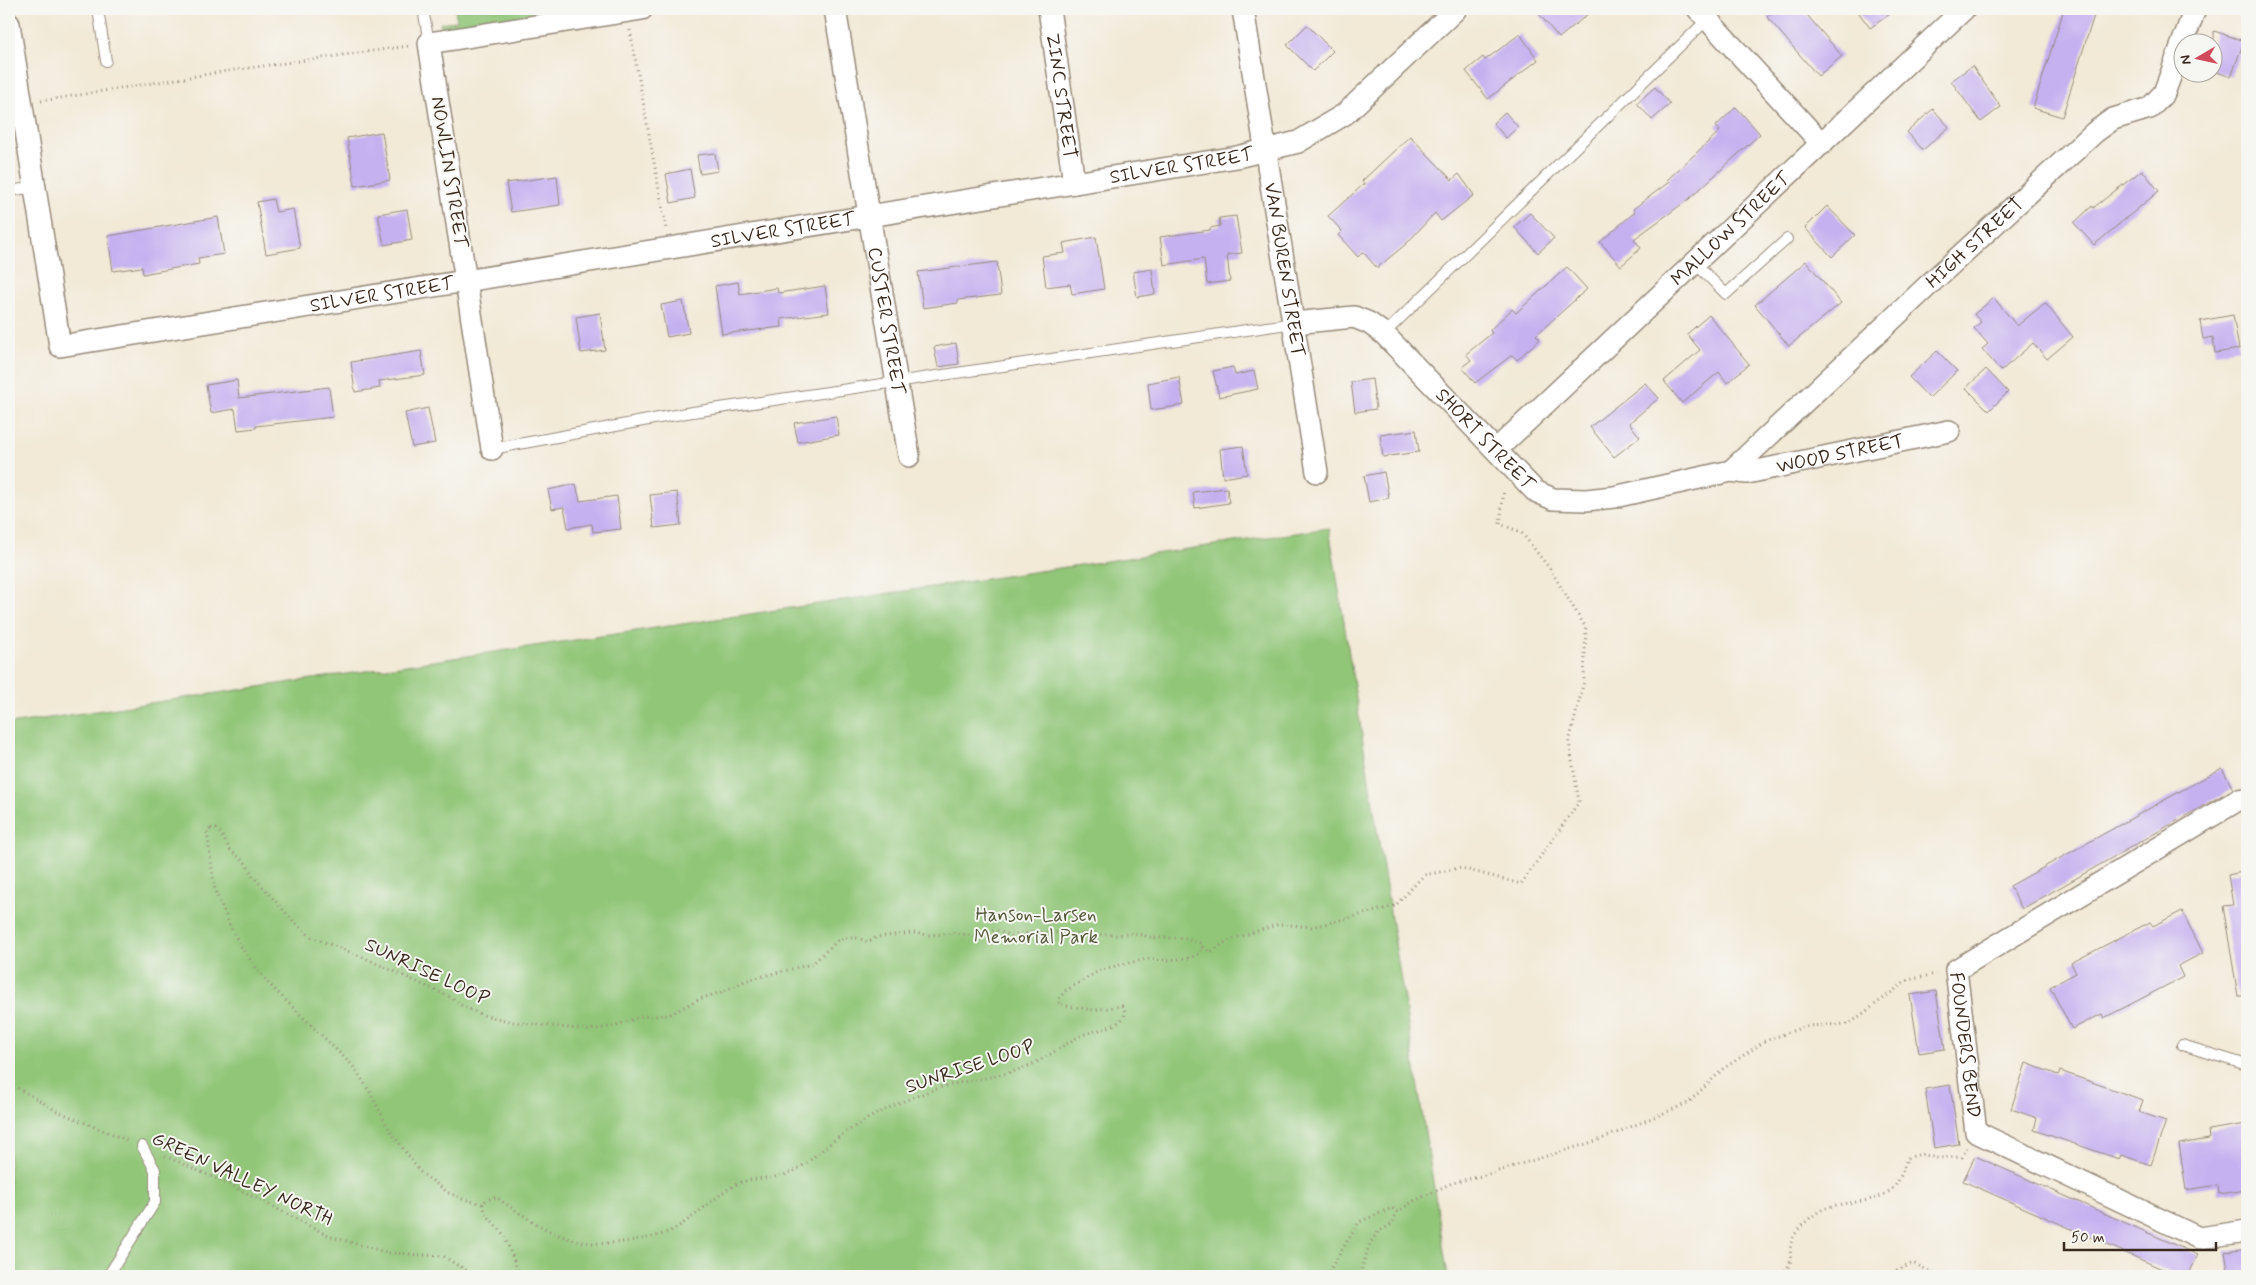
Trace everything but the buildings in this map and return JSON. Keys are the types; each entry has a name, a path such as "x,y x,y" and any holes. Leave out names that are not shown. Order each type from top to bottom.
{"street":[{"name":"CUSTER STREET","path":"835,9 909,456"},
{"name":"ZINC STREET","path":"1049,9 1074,183"},
{"name":"VAN BUREN STREET","path":"1243,9 1317,472"},
{"name":"SILVER STREET","path":"35,187 60,346 869,217 1237,157 1266,150 1298,142 1345,114 1456,9"},
{"name":"MALLOW STREET","path":"1497,449 1964,9"},
{"name":"HIGH STREET","path":"1731,471 1936,278 2095,132 2113,119 2150,108 2164,92 2195,9"},
{"path":"429,43 635,10"},
{"path":"1708,12 1822,144"},
{"path":"9,24 35,187"},
{"name":"NOWLIN STREET","path":"429,43 492,449"},
{"name":"SHORT STREET","path":"1294,323 1354,317 1369,323 1384,334 1497,449 1535,491 1553,499 1586,500 1614,497 1731,471"},
{"name":"WOOD STREET","path":"1731,471 1747,473 1949,431"},
{"name":"FOUNDERS BEND","path":"2247,799 2238,800 1956,970 1976,1132 2200,1238 2247,1231"}],"lane":[{"path":"98,9 106,61"},
{"path":"423,9 429,43"},
{"path":"1384,334 1708,12"},
{"path":"9,191 35,187"},
{"path":"1695,263 1726,294 1788,239"},
{"path":"492,449 686,413 1294,323"},
{"path":"2182,1045 2247,1065"},
{"path":"108,1276 155,1202 155,1170 142,1146"}],"path":[{"path":"635,10 669,248"},
{"path":"22,104 227,71 429,43"},
{"path":"1203,948 1211,952 1227,941 1279,924 1313,927 1395,906 1424,875 1461,868 1521,884 1579,802 1569,742 1584,681 1586,628 1550,569 1521,532 1500,524 1505,488"},
{"name":"SUNRISE LOOP","path":"211,828 216,829 220,833 231,852 245,862 253,876 294,922 311,937 365,958 483,1015 513,1022 572,1030 610,1027 640,1017 669,1015 699,999 722,992 747,980 812,964 837,941 844,938 858,938 868,942 877,937 912,933 929,935 957,933 977,937 995,930 1011,936 1032,932 1118,935 1134,933 1158,938 1191,940 1200,943 1203,948 1199,954 1190,958 1147,959 1102,969 1065,991 1058,1000 1060,1004 1070,1008 1102,1010 1122,1006 1125,1016 1120,1022 1081,1035 1028,1066 925,1092 855,1126 805,1164 786,1174 739,1182 709,1202 686,1222 664,1234 618,1244 584,1244 560,1236 526,1218 496,1197 486,1200 483,1204 449,1193 420,1172 389,1129 362,1078 353,1066 270,984 245,953 232,930 216,891 207,839 207,832 211,828"},
{"path":"1359,1276 1370,1243 1378,1232 1392,1224 1397,1212 1414,1201 1452,1183 1525,1164 1599,1140 1688,1103 1723,1069 1766,1041 1806,1026 1849,1024 1908,980 1956,970"},
{"name":"GREEN VALLEY NORTH","path":"9,1083 59,1112 233,1186 329,1236 389,1253 443,1256 465,1270 468,1276"},
{"path":"1776,1276 1784,1272 1791,1265 1792,1239 1800,1227 1815,1214 1831,1206 1872,1200 1893,1188 1907,1158 1921,1154 1936,1158 1962,1157 1976,1132"},
{"path":"483,1204 486,1214 504,1235 520,1276"},
{"path":"1326,1276 1358,1222 1392,1208 1397,1212"},
{"path":"1895,1276 1897,1271 1913,1262 1939,1276"}],"green space":[{"path":"455,9 586,9 442,33 440,23 457,21"},
{"name":"Hanson-Larsen Memorial Park","path":"1329,528 1448,1276 9,1276 9,724"}]}
